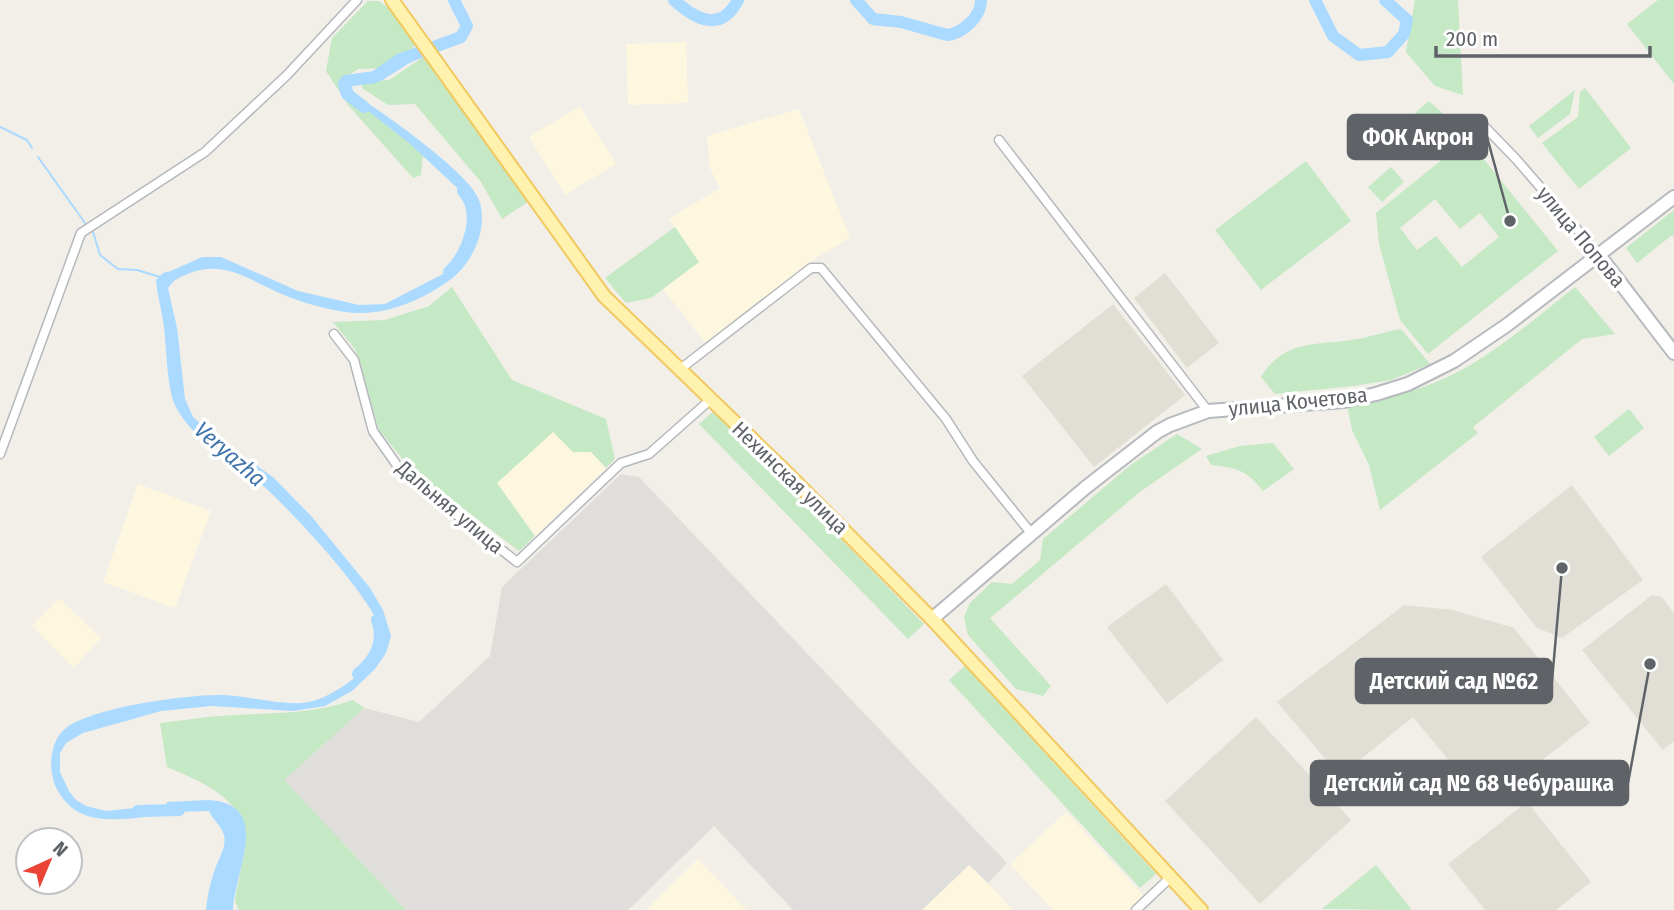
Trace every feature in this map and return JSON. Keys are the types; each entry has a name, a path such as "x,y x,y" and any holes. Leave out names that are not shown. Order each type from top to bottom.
{"main road":[{"name":"Нехинская улица","path":"392,0 598,289 932,619 1201,910"},
{"name":"улица Кочетова","path":"932,619 1031,533 1157,432 1208,411 1344,401 1408,384 1433,373 1475,346 1674,197"},
{"name":"улица Попова","path":"1599,255 1674,352"}],"street":[{"path":"0,454 81,233 205,152 287,75 357,0"},
{"name":"улица Попова","path":"1484,126 1599,255"},
{"path":"999,140 1208,411"},
{"path":"678,370 811,268 821,268 946,419 973,461 1031,533"},
{"name":"Дальняя улица","path":"334,334 354,360 373,431 401,471 517,562 621,463 649,454 710,400"},
{"path":"1136,910 1171,877"}],"shaded area":[{"path":"686,42 688,103 628,105 626,44"},
{"path":"580,106 616,164 565,195 529,137"},
{"path":"799,109 850,238 817,257 706,344 663,289 699,262 669,219 720,188 710,168 707,136"},
{"path":"1165,273 1219,343 1187,368 1134,298"},
{"path":"1113,304 1185,395 1094,467 1022,376"},
{"path":"554,431 573,452 591,452 606,468 535,536 497,483"},
{"path":"621,474 639,477 1007,863 988,883 969,865 922,910 793,910 714,826 628,910 406,910 283,780 364,708 419,722 490,656 502,587"},
{"path":"138,484 211,511 175,608 103,582"},
{"path":"1572,485 1643,580 1562,638 1537,628 1481,557"},
{"path":"1166,584 1223,660 1167,704 1107,627"},
{"path":"1652,595 1662,597 1674,613 1674,741 1663,750 1582,650"},
{"path":"59,598 101,638 74,668 32,626"},
{"path":"1404,605 1453,610 1514,628 1590,723 1507,787 1478,796 1413,717 1340,776 1277,702"},
{"path":"1256,717 1351,820 1260,904 1165,801"},
{"path":"1527,802 1591,882 1556,910 1485,910 1448,864"},
{"path":"1066,812 1143,895 1128,910 1053,910 1010,864"},
{"path":"698,859 747,910 646,910"},
{"path":"970,864 1013,910 922,910"}],"green space":[{"path":"1415,0 1458,0 1463,95 1435,86 1406,52"},
{"path":"1658,0 1674,0 1674,84 1627,24"},
{"path":"368,1 379,1 401,18 418,44 384,68 358,69 346,77 352,96 423,154 421,175 413,178 348,105 326,71 332,38"},
{"path":"425,56 528,202 502,219 481,182 415,104 388,105 362,88 362,82 389,80"},
{"path":"1585,88 1631,148 1579,189 1542,143 1578,117 1580,92"},
{"path":"1575,90 1570,114 1538,138 1529,126"},
{"path":"1429,101 1457,126 1558,251 1428,354 1400,320 1379,244 1376,213 1449,154 1415,113","holes":["1435,199 1460,229 1480,213 1499,237 1462,267 1436,236 1417,250 1400,228"]},
{"path":"1306,161 1351,221 1261,290 1215,230"},
{"path":"1391,167 1404,182 1382,202 1368,187"},
{"path":"1674,210 1674,237 1672,235 1637,263 1626,248"},
{"path":"675,227 699,262 651,298 626,303 605,278"},
{"path":"452,287 512,380 606,419 615,459 606,468 591,452 573,452 553,432 497,483 535,536 519,551 409,467 379,430 355,349 333,322 385,320 429,306"},
{"path":"1575,287 1615,334 1582,339 1473,427 1478,433 1380,510 1369,465 1352,430 1347,405 1406,392 1447,377 1486,355"},
{"path":"1401,329 1430,364 1391,380 1275,394 1261,377 1282,354 1294,349"},
{"path":"1629,409 1644,428 1609,456 1594,437"},
{"path":"715,410 924,624 908,639 699,424"},
{"path":"1177,434 1202,449 1141,491 990,618 1051,686 1043,696 1016,689 968,635 964,617 970,603 992,582 1012,584 1040,560 1043,539 1132,464"},
{"path":"1273,443 1294,469 1263,491 1246,474 1235,469 1211,465 1206,456 1240,446"},
{"path":"965,666 1156,874 1140,888 949,680"},
{"path":"353,700 364,708 284,780 406,910 239,910 235,901 245,842 242,822 227,800 216,791 167,767 160,723 320,709"},
{"path":"1376,865 1412,910 1322,909"}],"water":[{"path":"415,51 419,57 381,81 355,82 351,85 355,95 443,159 472,188 479,200 482,211 480,233 471,255 458,273 440,287 408,303 361,313 306,303 241,275 217,269 190,273 175,280 168,288 177,328 185,399 193,417 221,441 273,477 312,517 370,588 383,610 391,636 386,653 375,669 352,691 325,706 293,711 212,706 161,711 83,733 66,743 60,753 60,772 76,800 86,806 106,811 154,806 152,816 126,819 100,818 76,811 58,791 51,766 53,749 60,734 79,721 118,708 185,697 220,695 288,703 309,702 330,694 353,679 379,649 382,639 379,625 368,605 332,558 272,494 213,448 182,417 170,387 156,280 163,273 202,257 221,257 298,291 359,305 385,304 447,272 461,258 468,242 473,206 468,198 409,143 349,96 347,89 352,78 375,77"},
{"path":"208,800 228,804 240,813 245,826 246,842 233,910 206,910 211,881 224,844 224,835 219,825 209,811 165,812 167,802"}],"waterway":[{"name":"Veryazha","path":"364,107 347,94 344,84 346,81 375,77 399,60 461,37 467,26 454,0"},
{"name":"Veryazha","path":"674,0 691,13 708,20 724,17 738,0"},
{"name":"Veryazha","path":"856,0 873,19 901,22 947,35 970,23 978,12 981,0"},
{"name":"Veryazha","path":"1315,0 1333,36 1359,55 1388,52 1404,34 1407,20 1385,0"},
{"path":"0,127 27,140 32,148"},
{"path":"38,157 85,223"},
{"name":"Veryazha","path":"449,272 462,255 471,233 472,210 463,191"},
{"path":"93,232 100,255 118,269 137,270 160,277"},
{"name":"Veryazha","path":"358,674 377,650 380,635 377,620"},
{"name":"Veryazha","path":"138,811 179,810"}],"place":[{"name":"ФОК Акрон","path":"1510,221"},
{"name":"Детский сад №62","path":"1562,568"},
{"name":"Детский сад № 68 Чебурашка","path":"1650,664"}]}
